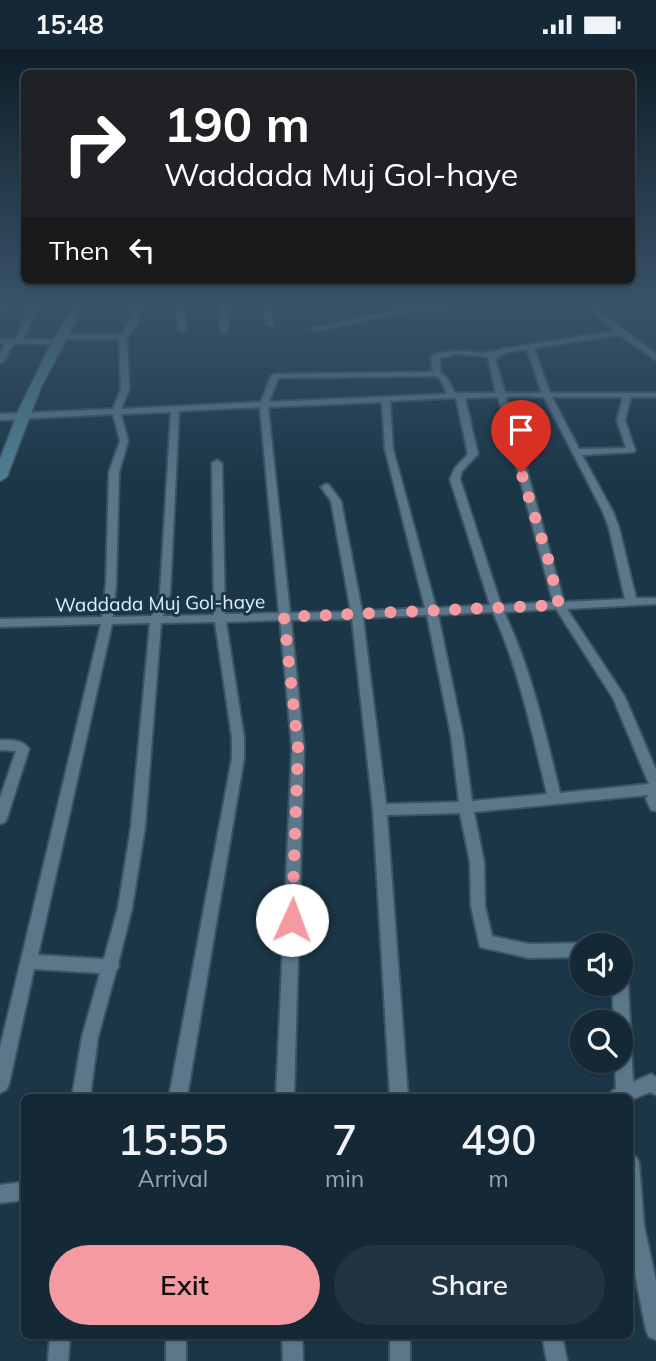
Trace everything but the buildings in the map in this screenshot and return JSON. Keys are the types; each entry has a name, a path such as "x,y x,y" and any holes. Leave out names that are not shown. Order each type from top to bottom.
{"main road":[{"path":"0,477 21,417 46,363"}],"street":[{"path":"0,1084 107,622 111,584 114,472 124,441 116,411 125,389 124,363"},
{"path":"436,363 437,374"},
{"path":"493,363 559,605 619,697 656,789 653,799 656,806"},
{"path":"536,363 547,395 614,528 631,602"},
{"path":"285,1094 298,748 264,405 275,376 437,374 443,377 456,396 473,454 458,470 455,479 497,609 514,646 555,799"},
{"path":"577,452 631,450 621,420 628,395"},
{"path":"0,417 456,396 656,395"},
{"path":"386,401 388,449 432,612 457,734 466,807 477,862 478,906 485,942 528,951 570,950"},
{"path":"81,1094 90,1037 125,908 138,827 156,621 165,594 175,408"},
{"path":"179,1094 238,758 238,738 220,619 217,463"},
{"path":"326,487 336,501 357,615 380,810 399,1094"},
{"name":"Waddada Muj Gol-haye","path":"0,623 357,615 656,601"},
{"path":"0,745 18,745 23,749 0,818"},
{"path":"380,810 466,807 656,789"},
{"path":"29,962 111,966"},
{"path":"620,996 623,1094"},
{"path":"629,1094 651,1083 656,1086"},
{"path":"0,1194 21,1191"},
{"path":"633,1201 635,1226 656,1330"},
{"path":"58,1361 60,1339"},
{"path":"176,1339 176,1361"},
{"path":"292,1339 293,1361"},
{"path":"400,1339 400,1361"},
{"path":"553,1339 557,1361"}],"route":[{"path":"292,920 298,748 284,617 559,605 549,562 521,472"}]}
